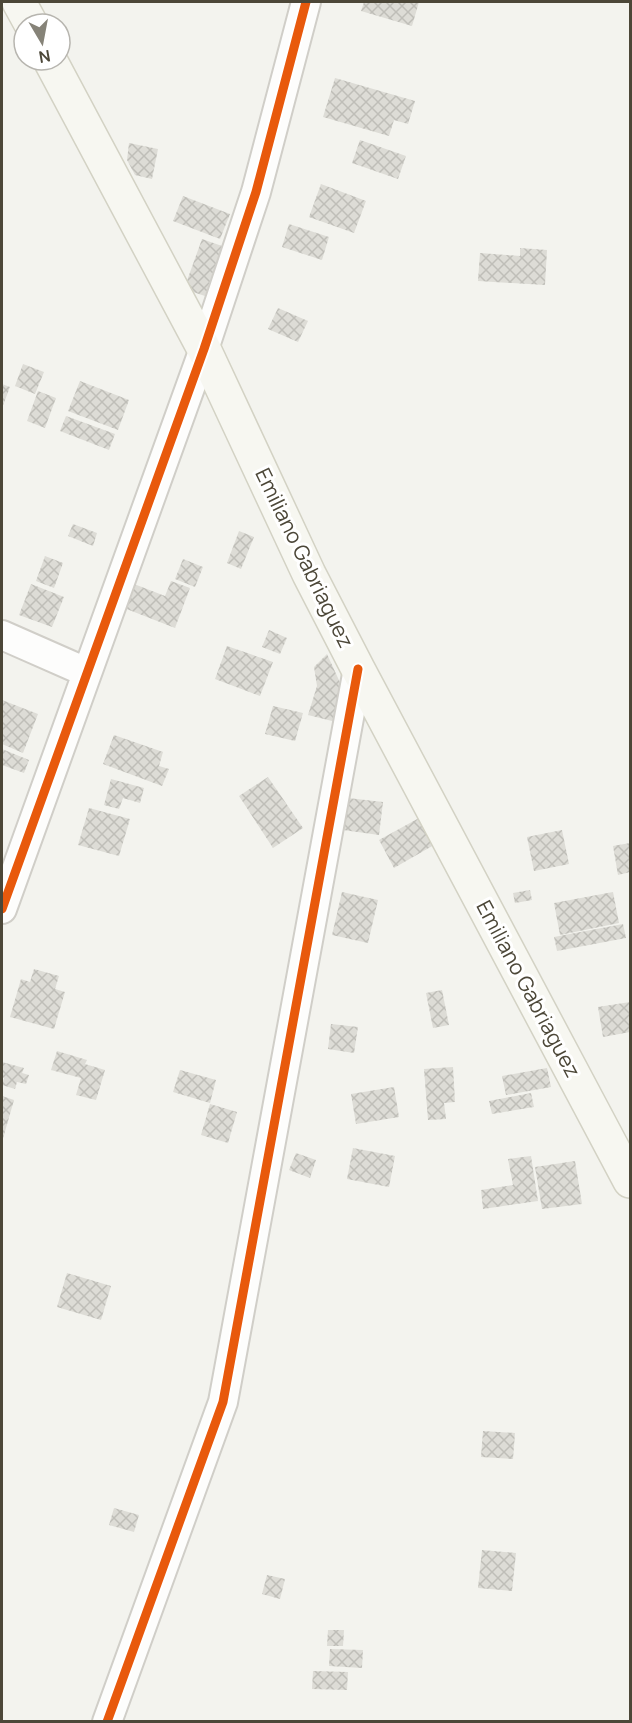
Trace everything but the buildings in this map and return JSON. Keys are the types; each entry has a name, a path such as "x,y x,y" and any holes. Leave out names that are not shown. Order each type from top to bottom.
{"main road":[{"name":"Emiliano Gabriaguez","path":"56,72 204,349 309,574 358,669 630,1181"}],"street":[{"path":"2,909 204,349 256,192 306,2"},
{"path":"2,635 86,672"},
{"path":"107,1722 223,1402 358,669"}],"cycle path":[{"path":"2,909 204,349 256,192 306,2"},
{"path":"107,1722 223,1402 358,669"}]}
